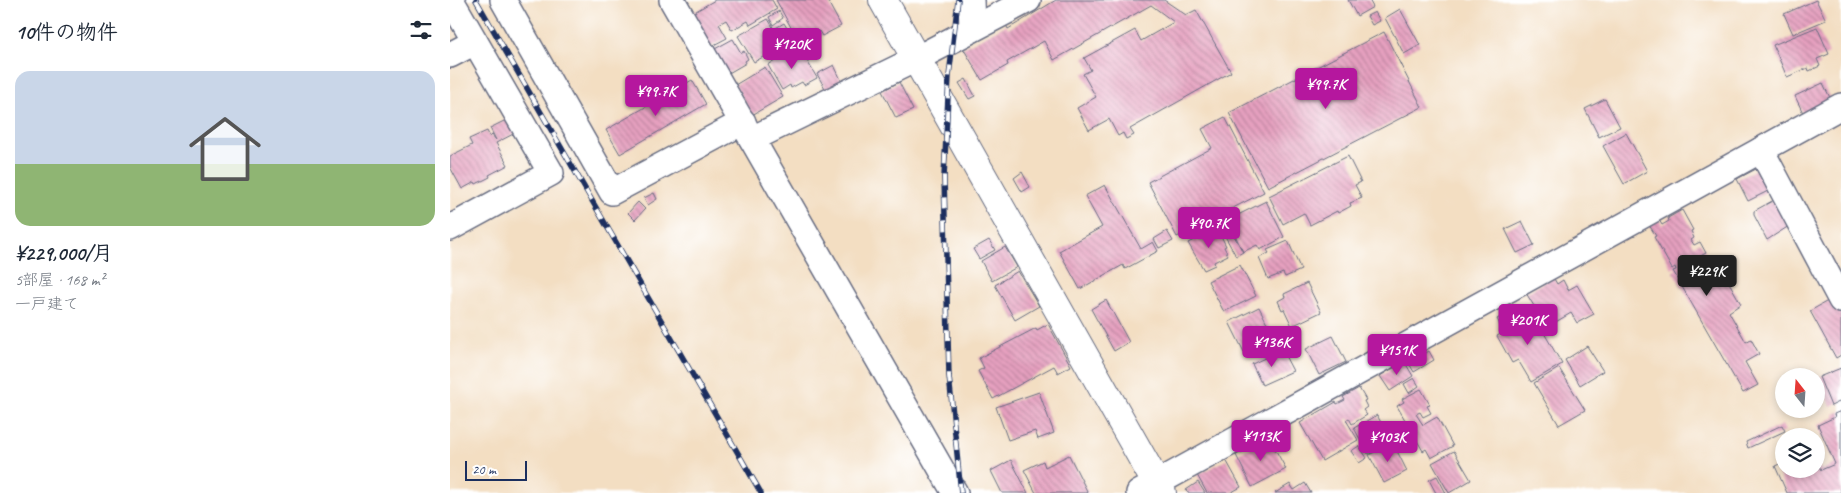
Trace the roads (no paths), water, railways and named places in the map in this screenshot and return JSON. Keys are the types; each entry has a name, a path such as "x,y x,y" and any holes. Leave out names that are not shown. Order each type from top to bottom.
{"street":[{"path":"450,228 552,173 451,0"},
{"path":"503,0 612,192 748,130 916,59 1028,0"},
{"path":"672,0 955,493"},
{"path":"883,0 1152,490 1841,106"},
{"path":"971,0 972,29"},
{"path":"450,55 475,42"},
{"path":"1761,150 1841,300"}],"railway":[{"path":"476,0 761,493"},
{"path":"958,0 949,76 944,177 949,376 961,493"}]}
